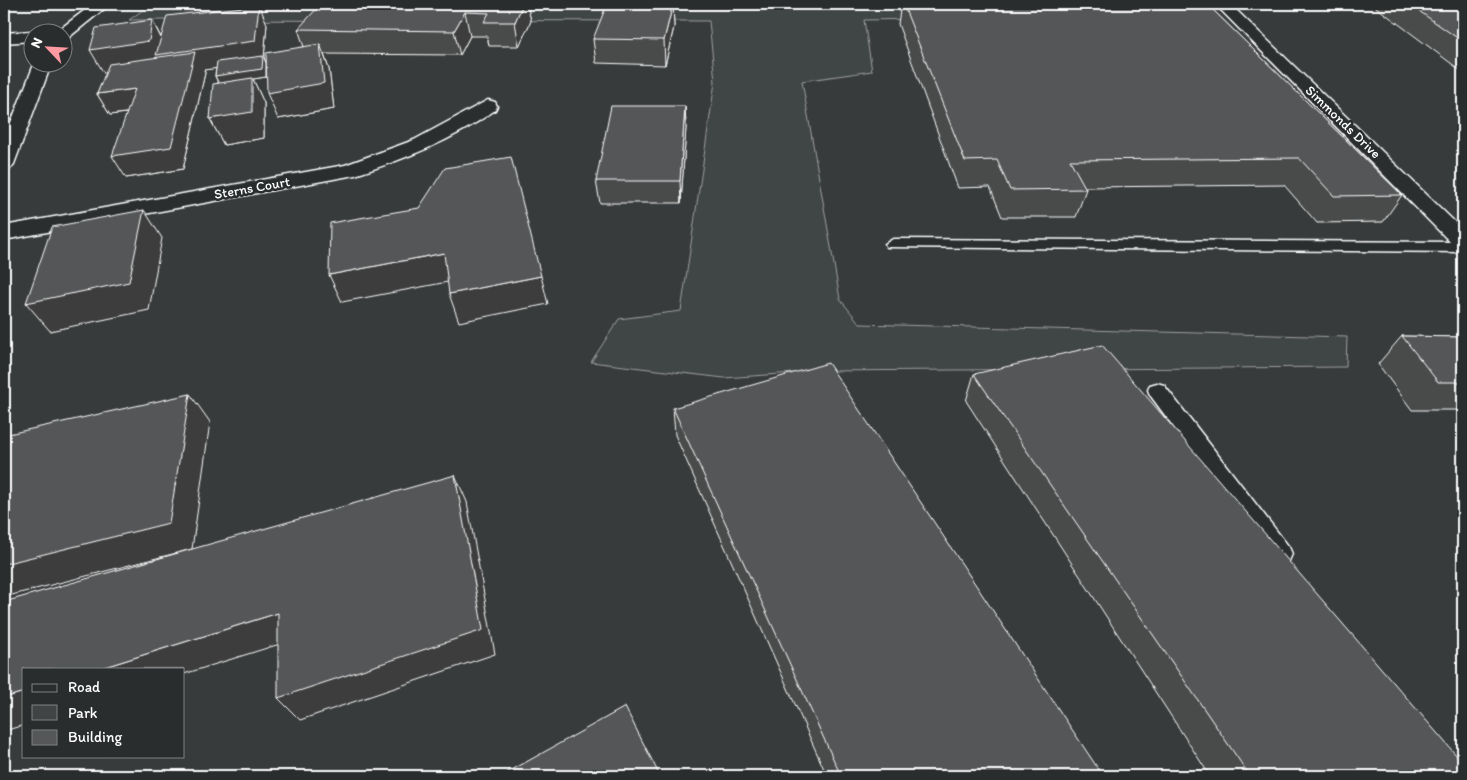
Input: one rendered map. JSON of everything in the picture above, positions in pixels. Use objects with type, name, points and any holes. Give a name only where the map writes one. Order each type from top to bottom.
[{"type":"street","points":[[72,28],[102,4]]},
{"type":"street","name":"Simmonds Drive","points":[[1222,4],[1463,242]]},
{"type":"street","points":[[4,38],[22,37]]},
{"type":"street","points":[[4,164],[12,126],[39,72]]},
{"type":"street","name":"Sterns Court","points":[[4,233],[348,171],[382,160],[427,141],[455,128],[488,106]]},
{"type":"lane","points":[[892,244],[1463,247]]},
{"type":"lane","points":[[1157,390],[1294,571]]},
{"type":"shaded area","points":[[4,4],[151,4],[130,20],[709,21],[715,82],[681,311],[619,319],[592,361],[724,378],[823,371],[1346,367],[1347,337],[860,324],[840,299],[801,81],[871,71],[864,20],[1170,15],[725,9],[725,4],[1463,4],[1463,776],[4,776]]},
{"type":"green space","points":[[151,4],[725,4],[726,9],[1165,5],[1170,15],[864,20],[872,71],[802,81],[840,299],[860,324],[1347,337],[1346,367],[823,371],[724,378],[591,362],[619,319],[681,311],[715,82],[709,21],[129,20]]},
{"type":"building","points":[[321,4],[523,4],[515,22],[484,22],[489,13],[465,12],[454,31],[298,29]]},
{"type":"building","points":[[607,4],[673,4],[664,40],[593,39]]},
{"type":"building","points":[[903,4],[1207,4],[1402,195],[1334,196],[1299,158],[1070,160],[1086,189],[1010,190],[997,160],[965,161]]},
{"type":"building","points":[[1409,4],[1463,4],[1463,42]]},
{"type":"building","points":[[259,5],[255,41],[156,55],[167,16]]},
{"type":"building","points":[[152,20],[149,41],[90,50],[96,28]]},
{"type":"building","points":[[320,44],[324,83],[267,93],[266,53]]},
{"type":"building","points":[[195,52],[171,147],[112,156],[135,89],[97,94],[109,64]]},
{"type":"building","points":[[263,56],[262,69],[215,76],[217,62]]},
{"type":"building","points":[[252,78],[252,112],[210,119],[213,84]]},
{"type":"building","points":[[611,106],[685,106],[680,181],[596,181]]},
{"type":"building","points":[[511,157],[541,276],[449,294],[444,253],[329,275],[330,223],[419,208],[445,168]]},
{"type":"building","points":[[144,210],[129,282],[26,303],[52,227]]},
{"type":"building","points":[[1402,336],[1463,337],[1463,382],[1438,382]]},
{"type":"building","points":[[1102,345],[1463,763],[1463,776],[1250,776],[974,374]]},
{"type":"building","points":[[828,363],[1103,776],[841,776],[673,408]]},
{"type":"building","points":[[190,394],[169,523],[4,564],[4,435]]},
{"type":"building","points":[[455,475],[483,630],[278,698],[278,613],[101,668],[22,668],[22,693],[4,698],[4,602]]},
{"type":"building","points":[[625,707],[660,776],[501,776]]}]
